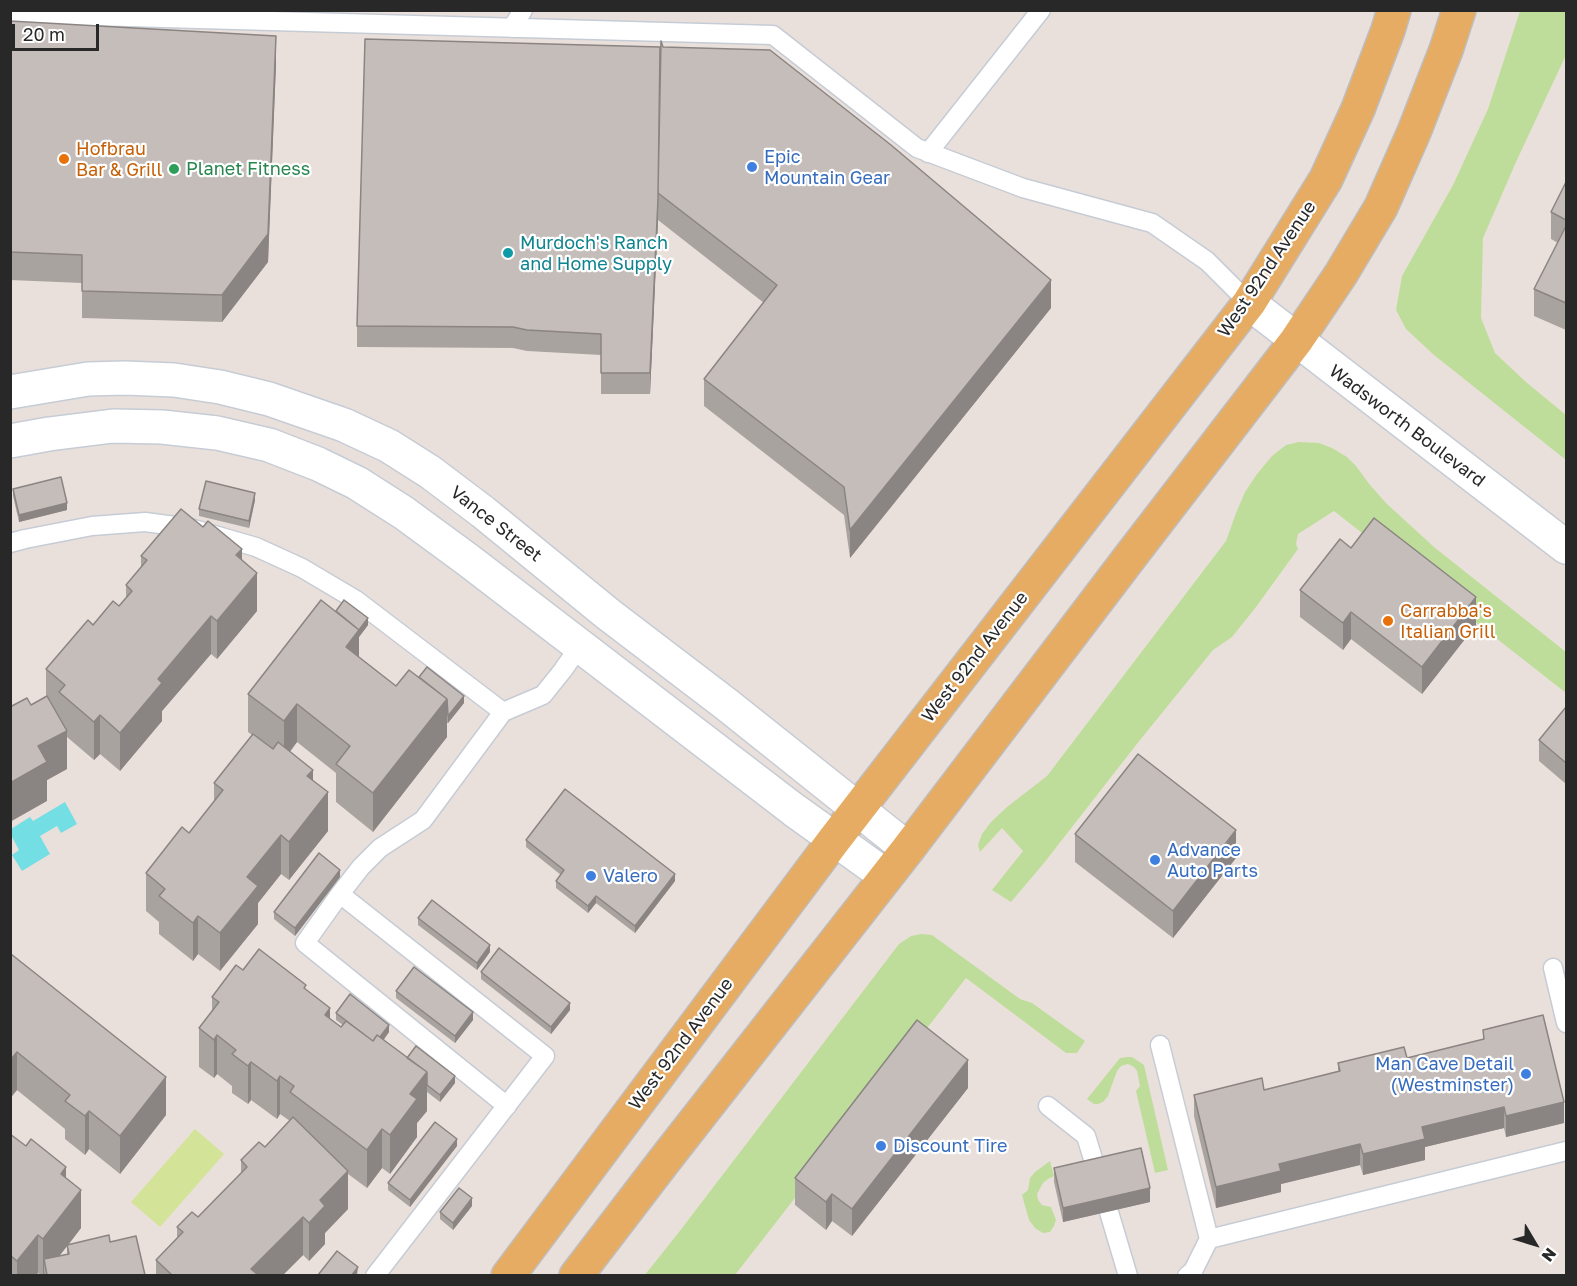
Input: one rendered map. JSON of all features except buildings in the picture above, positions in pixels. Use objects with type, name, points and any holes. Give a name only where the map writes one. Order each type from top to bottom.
[{"type":"main road","name":"West 92nd Avenue","points":[[508,1275],[834,840],[1249,303],[1326,179],[1358,109],[1394,10]]},
{"type":"main road","points":[[576,1275],[908,849],[1296,341],[1341,274],[1381,207],[1418,122],[1459,10]]},
{"type":"street","name":"Wadsworth Boulevard","points":[[1249,303],[1566,547]]},
{"type":"street","name":"Vance Street","points":[[10,392],[88,379],[174,380],[220,387],[270,399],[344,425],[389,446],[430,472],[483,512],[608,614],[726,704],[908,849]]},
{"type":"street","points":[[10,441],[113,426],[162,427],[217,433],[269,445],[318,464],[357,483],[404,513],[468,560],[834,840],[886,876]]},
{"type":"lane","points":[[512,28],[523,10]]},
{"type":"lane","points":[[928,153],[1041,10]]},
{"type":"lane","points":[[10,19],[102,16],[773,35],[917,148],[1023,188],[1152,223],[1207,261],[1249,303]]},
{"type":"lane","points":[[10,543],[92,526],[145,522],[190,528],[256,547],[302,568],[356,600],[503,712]]},
{"type":"lane","points":[[507,1106],[305,943],[361,867],[380,848],[423,820],[503,712],[543,695],[579,647]]},
{"type":"lane","points":[[340,894],[545,1056],[375,1275]]},
{"type":"lane","points":[[1553,968],[1566,1023]]},
{"type":"lane","points":[[1160,1045],[1209,1239],[1193,1271],[1187,1275]]},
{"type":"lane","points":[[1048,1106],[1086,1136],[1097,1172]]},
{"type":"lane","points":[[1209,1239],[1566,1151]]},
{"type":"lane","points":[[1109,1212],[1128,1275]]},
{"type":"green space","points":[[1520,11],[1566,11],[1566,55],[1483,238],[1481,318],[1495,353],[1566,415],[1566,460],[1434,355],[1406,329],[1396,310],[1402,276],[1453,185],[1488,109]]},
{"type":"green space","points":[[1299,442],[1319,443],[1347,457],[1386,503],[1434,547],[1566,652],[1566,693],[1334,511],[1298,534],[1296,544],[1298,549],[1256,607],[1232,637],[1213,650],[1011,902],[992,890],[1023,851],[1002,828],[980,852],[978,845],[982,834],[1007,807],[1047,776],[1226,541],[1245,492],[1257,474],[1272,456],[1286,445]]},
{"type":"green space","points":[[932,935],[1020,999],[1032,1003],[1085,1041],[1077,1053],[1066,1053],[966,978],[735,1275],[644,1276],[899,944],[911,936]]},
{"type":"green space","points":[[1132,1057],[1144,1065],[1168,1170],[1155,1173],[1136,1091],[1140,1086],[1134,1067],[1128,1064],[1121,1066],[1103,1102],[1094,1104],[1087,1099],[1120,1058]]},
{"type":"green space","points":[[195,1129],[224,1154],[160,1227],[131,1202]]},
{"type":"green space","points":[[1050,1161],[1054,1176],[1043,1183],[1037,1194],[1042,1205],[1051,1207],[1056,1220],[1050,1232],[1043,1233],[1029,1220],[1022,1195],[1028,1190],[1030,1178]]},
{"type":"water","points":[[65,802],[77,824],[61,833],[57,826],[40,836],[50,854],[22,871],[12,855],[19,850],[11,835],[11,829],[30,817],[33,821]]},
{"type":"place","name":"Hofbrau Bar & Grill","points":[[64,159]]},
{"type":"place","name":"Epic Mountain Gear","points":[[752,167]]},
{"type":"place","name":"Planet Fitness","points":[[174,169]]},
{"type":"place","name":"Murdoch's Ranch and Home Supply","points":[[508,253]]},
{"type":"place","name":"Carrabba's Italian Grill","points":[[1388,621]]},
{"type":"place","name":"Advance Auto Parts","points":[[1155,860]]},
{"type":"place","name":"Valero","points":[[591,876]]},
{"type":"place","name":"Man Cave Detail (Westminster)","points":[[1526,1074]]},
{"type":"place","name":"Discount Tire","points":[[881,1146]]}]
